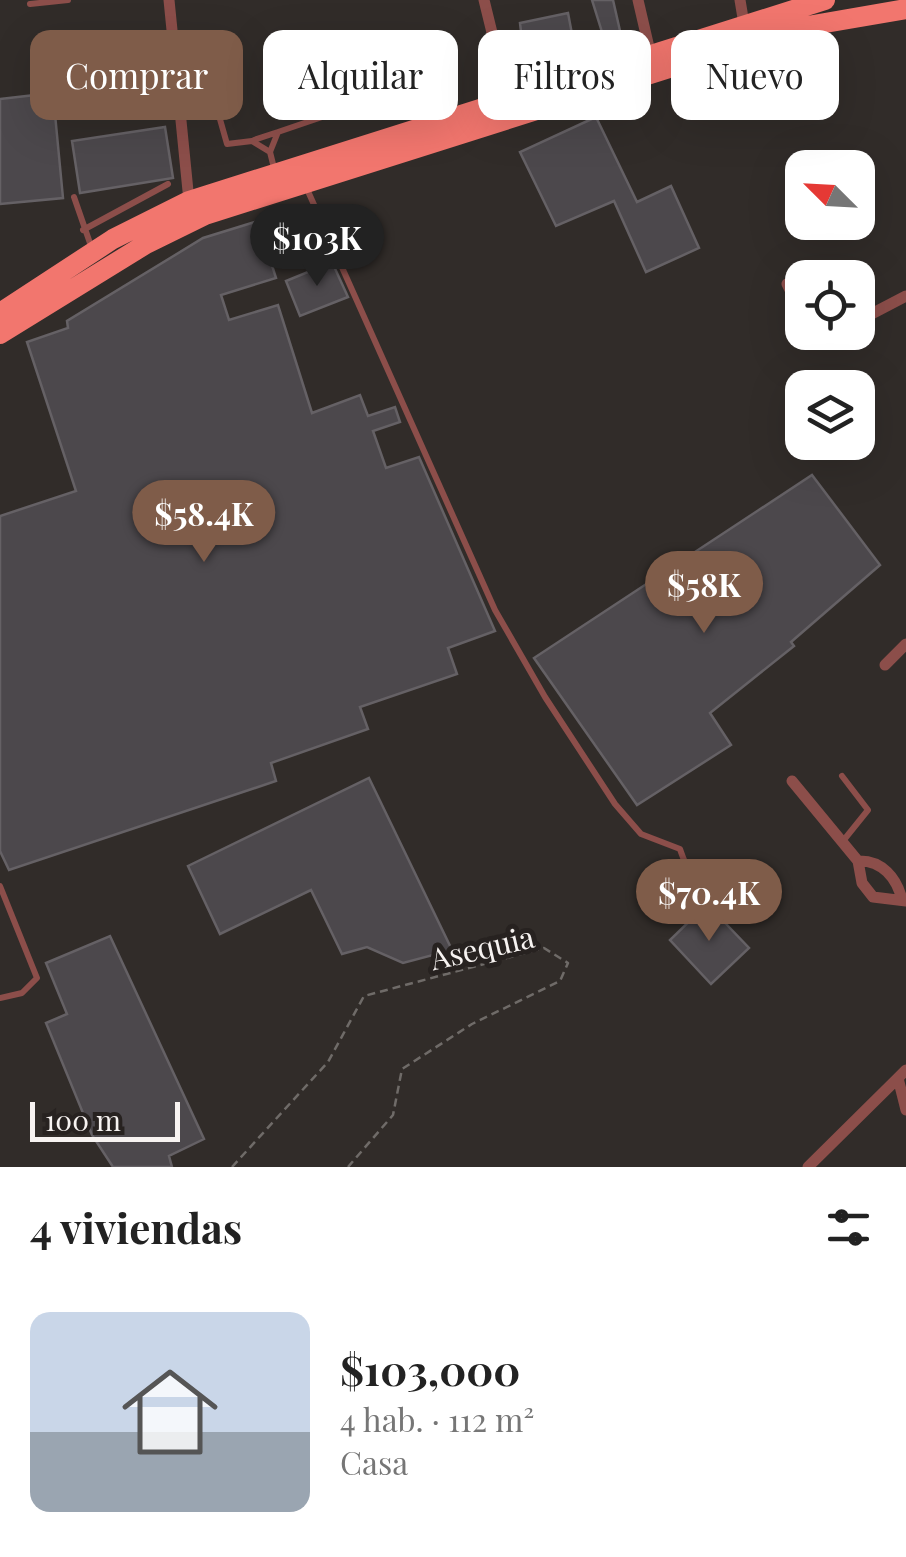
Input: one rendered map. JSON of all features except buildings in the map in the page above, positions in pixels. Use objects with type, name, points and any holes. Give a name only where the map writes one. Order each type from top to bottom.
[{"type":"highway","points":[[651,56],[825,0]]},
{"type":"highway","points":[[0,334],[173,229],[303,181],[796,28],[906,9]]},
{"type":"highway","points":[[0,312],[94,252],[188,201],[478,108]]},
{"type":"street","points":[[170,0],[172,30]]},
{"type":"street","points":[[484,0],[491,30]]},
{"type":"street","points":[[638,0],[645,30]]},
{"type":"street","points":[[740,0],[744,24]]},
{"type":"street","points":[[180,120],[188,201]]},
{"type":"street","points":[[875,312],[906,296]]},
{"type":"street","points":[[885,665],[906,644]]},
{"type":"street","points":[[792,781],[858,861],[862,883],[873,897],[890,903],[904,901],[896,882],[880,866],[858,861]]},
{"type":"street","points":[[902,1074],[906,1110]]},
{"type":"street","points":[[808,1167],[902,1074]]},
{"type":"lane","points":[[30,4],[68,0]]},
{"type":"lane","points":[[220,120],[227,144],[312,120]]},
{"type":"lane","points":[[276,173],[270,152],[278,132]]},
{"type":"lane","points":[[252,140],[270,152]]},
{"type":"lane","points":[[303,181],[495,610],[545,698],[615,804],[641,834],[680,849],[685,870],[696,882],[696,902]]},
{"type":"lane","points":[[83,230],[168,184]]},
{"type":"lane","points":[[74,197],[94,252]]},
{"type":"lane","points":[[842,776],[868,810],[842,842]]},
{"type":"lane","points":[[0,886],[37,978],[22,994],[0,998]]},
{"type":"path","name":"Asequia","points":[[232,1167],[328,1062],[364,996],[544,948],[568,963],[560,981],[472,1024],[402,1069],[393,1115],[348,1167]]}]
